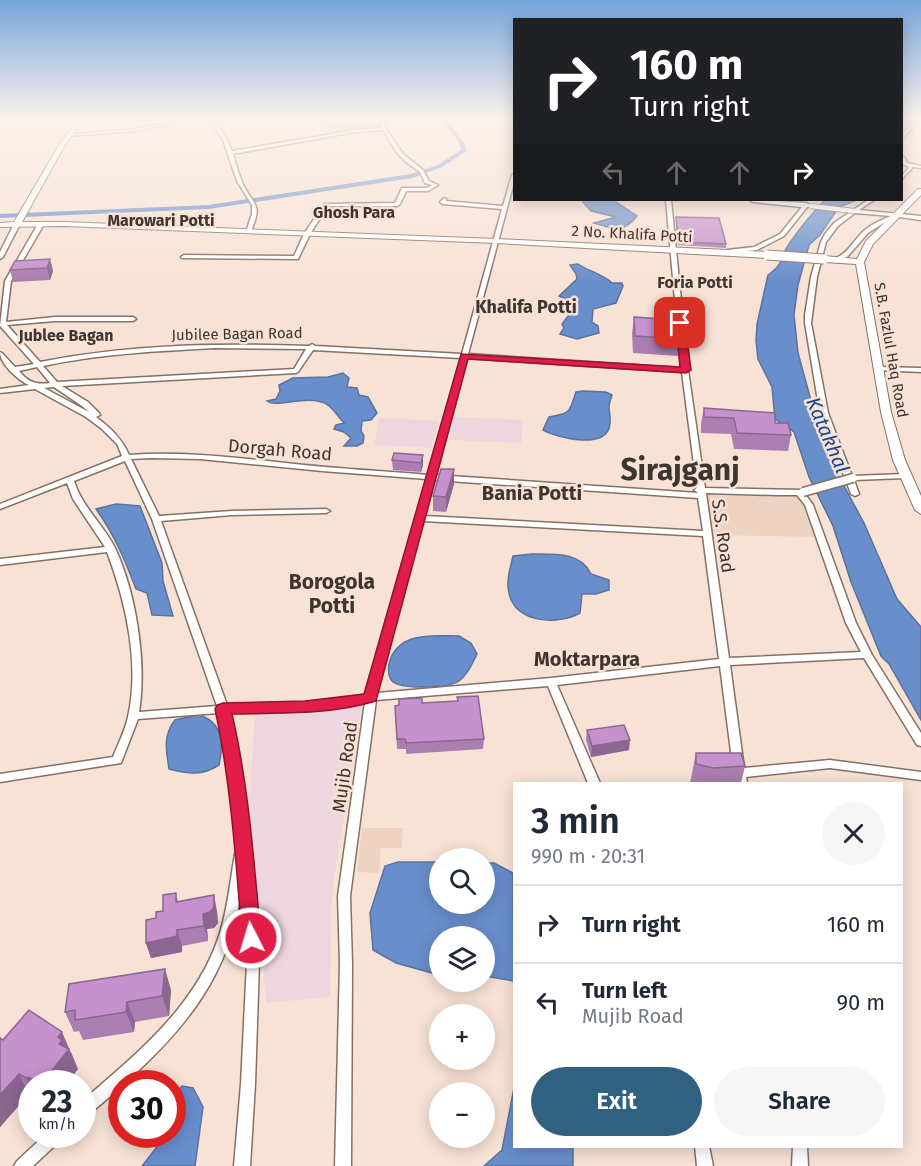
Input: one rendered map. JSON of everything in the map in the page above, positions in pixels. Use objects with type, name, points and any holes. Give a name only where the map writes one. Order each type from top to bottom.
[{"type":"main road","points":[[18,223],[46,173]]},
{"type":"main road","points":[[860,262],[872,240],[921,190]]},
{"type":"main road","name":"2 No. Khalifa Potti","points":[[0,225],[18,223],[496,241],[860,262]]},
{"type":"main road","name":"S.B. Fazlul Haq Road","points":[[860,262],[886,412],[906,477],[921,510]]},
{"type":"street","points":[[237,173],[239,181],[255,210],[248,231]]},
{"type":"street","points":[[184,257],[296,258],[307,234],[326,205],[397,204],[404,189],[432,189],[436,185],[427,182],[424,173]]},
{"type":"street","name":"Mujib Road","points":[[343,1166],[346,964],[344,896],[371,697],[513,179]]},
{"type":"street","points":[[444,199],[443,202],[505,208]]},
{"type":"street","name":"S.S. Road","points":[[669,201],[672,250],[686,370],[740,778]]},
{"type":"street","points":[[764,201],[921,218]]},
{"type":"street","points":[[855,494],[824,413],[808,323],[808,309],[816,268],[826,235],[845,216],[869,201]]},
{"type":"street","points":[[724,253],[755,249],[782,235],[809,205]]},
{"type":"street","points":[[835,260],[848,255],[874,225],[897,216]]},
{"type":"street","points":[[0,257],[18,223]]},
{"type":"street","points":[[41,224],[8,281],[2,324],[55,384],[85,404],[120,443],[156,519],[223,709],[232,748],[253,962],[242,1166]]},
{"type":"street","points":[[861,238],[872,240]]},
{"type":"street","points":[[2,324],[56,319],[133,319]]},
{"type":"street","name":"Jubilee Bagan Road","points":[[13,370],[69,357],[134,350],[251,345],[312,346],[686,370]]},
{"type":"street","points":[[0,391],[55,384],[296,371],[312,346]]},
{"type":"street","points":[[0,354],[13,370],[33,386],[72,405],[105,427]]},
{"type":"street","points":[[878,369],[921,370]]},
{"type":"street","points":[[0,507],[127,457]]},
{"type":"street","name":"Dorgah Road","points":[[127,457],[202,457],[702,493],[801,492],[853,478],[906,477]]},
{"type":"street","points":[[0,778],[117,760],[133,716],[136,682],[132,619],[111,549],[73,494],[70,480]]},
{"type":"street","points":[[801,492],[809,505],[851,623],[867,655],[921,742]]},
{"type":"street","points":[[156,519],[232,513],[326,511]]},
{"type":"street","points":[[419,518],[707,534]]},
{"type":"street","points":[[0,562],[111,549]]},
{"type":"street","points":[[133,716],[356,702],[371,697],[551,682],[724,662],[867,655]]},
{"type":"street","points":[[551,682],[594,782]]},
{"type":"street","points":[[740,778],[830,764],[921,776]]},
{"type":"street","points":[[96,1099],[163,1039],[196,999],[223,945],[232,914],[243,843]]},
{"type":"street","points":[[22,1166],[42,1148]]},
{"type":"street","points":[[702,1148],[705,1166]]},
{"type":"street","points":[[800,1148],[800,1166]]},
{"type":"shaded area","points":[[454,417],[523,420],[521,443],[450,440]]},
{"type":"shaded area","points":[[379,418],[439,421],[432,448],[374,445]]},
{"type":"shaded area","points":[[705,490],[808,495],[822,537],[709,535]]},
{"type":"shaded area","points":[[363,704],[334,878],[331,908],[330,997],[266,1003],[250,795],[255,714]]},
{"type":"shaded area","points":[[362,828],[403,828],[402,848],[381,848],[379,873],[357,872]]},
{"type":"water","points":[[614,201],[637,216],[622,228],[612,228],[594,223],[616,217],[591,211],[583,202]]},
{"type":"water","points":[[824,201],[854,201],[839,207],[820,235],[809,245],[798,285],[794,315],[798,353],[818,426],[834,460],[836,471],[864,523],[897,599],[921,627],[921,720],[889,664],[881,656],[851,582],[833,526],[809,477],[794,432],[775,419],[772,387],[758,359],[757,324],[768,275],[777,267],[793,238]]},
{"type":"water","points":[[578,264],[612,283],[622,283],[623,286],[616,303],[593,309],[592,322],[598,326],[599,333],[577,339],[560,334],[564,328],[562,324],[572,311],[572,302],[559,296],[577,279],[570,265]]},
{"type":"water","points":[[343,373],[349,378],[347,387],[357,388],[359,395],[368,397],[377,413],[371,420],[362,421],[363,443],[357,446],[344,446],[351,438],[344,432],[334,429],[336,425],[344,423],[328,405],[311,400],[278,403],[267,401],[276,399],[280,391],[279,385],[293,378],[328,377]]},
{"type":"water","points":[[576,392],[606,392],[612,395],[607,432],[592,440],[582,440],[543,430],[549,417],[569,410]]},
{"type":"water","points":[[116,504],[140,506],[162,563],[163,581],[173,616],[152,615],[147,593],[136,589],[119,548],[96,509]]},
{"type":"water","points":[[532,554],[574,558],[581,562],[591,574],[609,580],[609,590],[596,594],[582,594],[580,613],[571,617],[550,620],[529,616],[513,603],[509,593],[508,579],[513,556]]},
{"type":"water","points":[[427,636],[459,636],[471,643],[477,654],[459,681],[446,685],[415,687],[392,681],[389,666],[393,653],[400,646],[408,641]]},
{"type":"water","points":[[198,715],[212,722],[217,728],[221,741],[219,765],[207,771],[195,773],[169,769],[166,743],[171,726],[175,720]]},
{"type":"water","points":[[398,862],[429,862],[429,914],[495,914],[495,864],[513,873],[513,981],[495,978],[495,926],[429,926],[429,972],[396,963],[373,950],[370,913],[385,866]]},
{"type":"water","points":[[186,1087],[193,1088],[203,1107],[195,1166],[142,1166],[156,1148],[186,1148]]},
{"type":"water","points":[[513,1093],[513,1148],[573,1148],[573,1166],[484,1166],[502,1150]]},
{"type":"building","points":[[676,217],[719,218],[726,244],[678,242]]},
{"type":"building","points":[[50,259],[47,268],[10,270],[15,261]]},
{"type":"building","points":[[634,317],[678,320],[680,339],[635,336]]},
{"type":"building","points":[[704,408],[775,413],[775,423],[788,423],[791,435],[737,433],[734,418],[704,417]]},
{"type":"building","points":[[394,453],[423,455],[421,463],[392,460]]},
{"type":"building","points":[[441,469],[454,469],[446,497],[433,496]]},
{"type":"building","points":[[478,696],[484,739],[406,743],[405,739],[397,739],[395,706],[399,705],[399,699],[422,698],[422,703],[458,701],[457,697]]},
{"type":"building","points":[[624,725],[630,740],[592,746],[587,730]]},
{"type":"building","points":[[696,753],[741,753],[745,766],[713,768],[696,764]]},
{"type":"building","points":[[176,893],[176,902],[214,895],[214,907],[210,912],[203,914],[204,926],[177,930],[177,936],[146,943],[146,920],[156,918],[156,912],[163,911],[163,895]]},
{"type":"building","points":[[165,969],[162,996],[127,1002],[126,1012],[75,1020],[75,1010],[65,1012],[69,984]]},
{"type":"building","points":[[29,1010],[62,1032],[58,1037],[62,1040],[59,1044],[69,1049],[52,1070],[18,1070],[18,1075],[0,1095],[0,1038],[3,1040]]},
{"type":"waterway","name":"Katakhal","points":[[0,216],[209,207],[419,173]]},
{"type":"district","name":"Ghosh Para","points":[[354,212]]},
{"type":"district","name":"Marowari Potti","points":[[161,220]]},
{"type":"district","name":"Foria Potti","points":[[695,282]]},
{"type":"district","name":"Khalifa Potti","points":[[526,307]]},
{"type":"district","name":"Jublee Bagan","points":[[66,335]]},
{"type":"district","name":"Sirajganj","points":[[680,470]]},
{"type":"district","name":"Bania Potti","points":[[532,493]]},
{"type":"district","name":"Borogola Potti","points":[[332,594]]},
{"type":"district","name":"Moktarpara","points":[[587,659]]},
{"type":"route","points":[[251,938],[232,748],[223,709],[356,702],[371,697],[464,356],[686,370],[680,323]]}]
